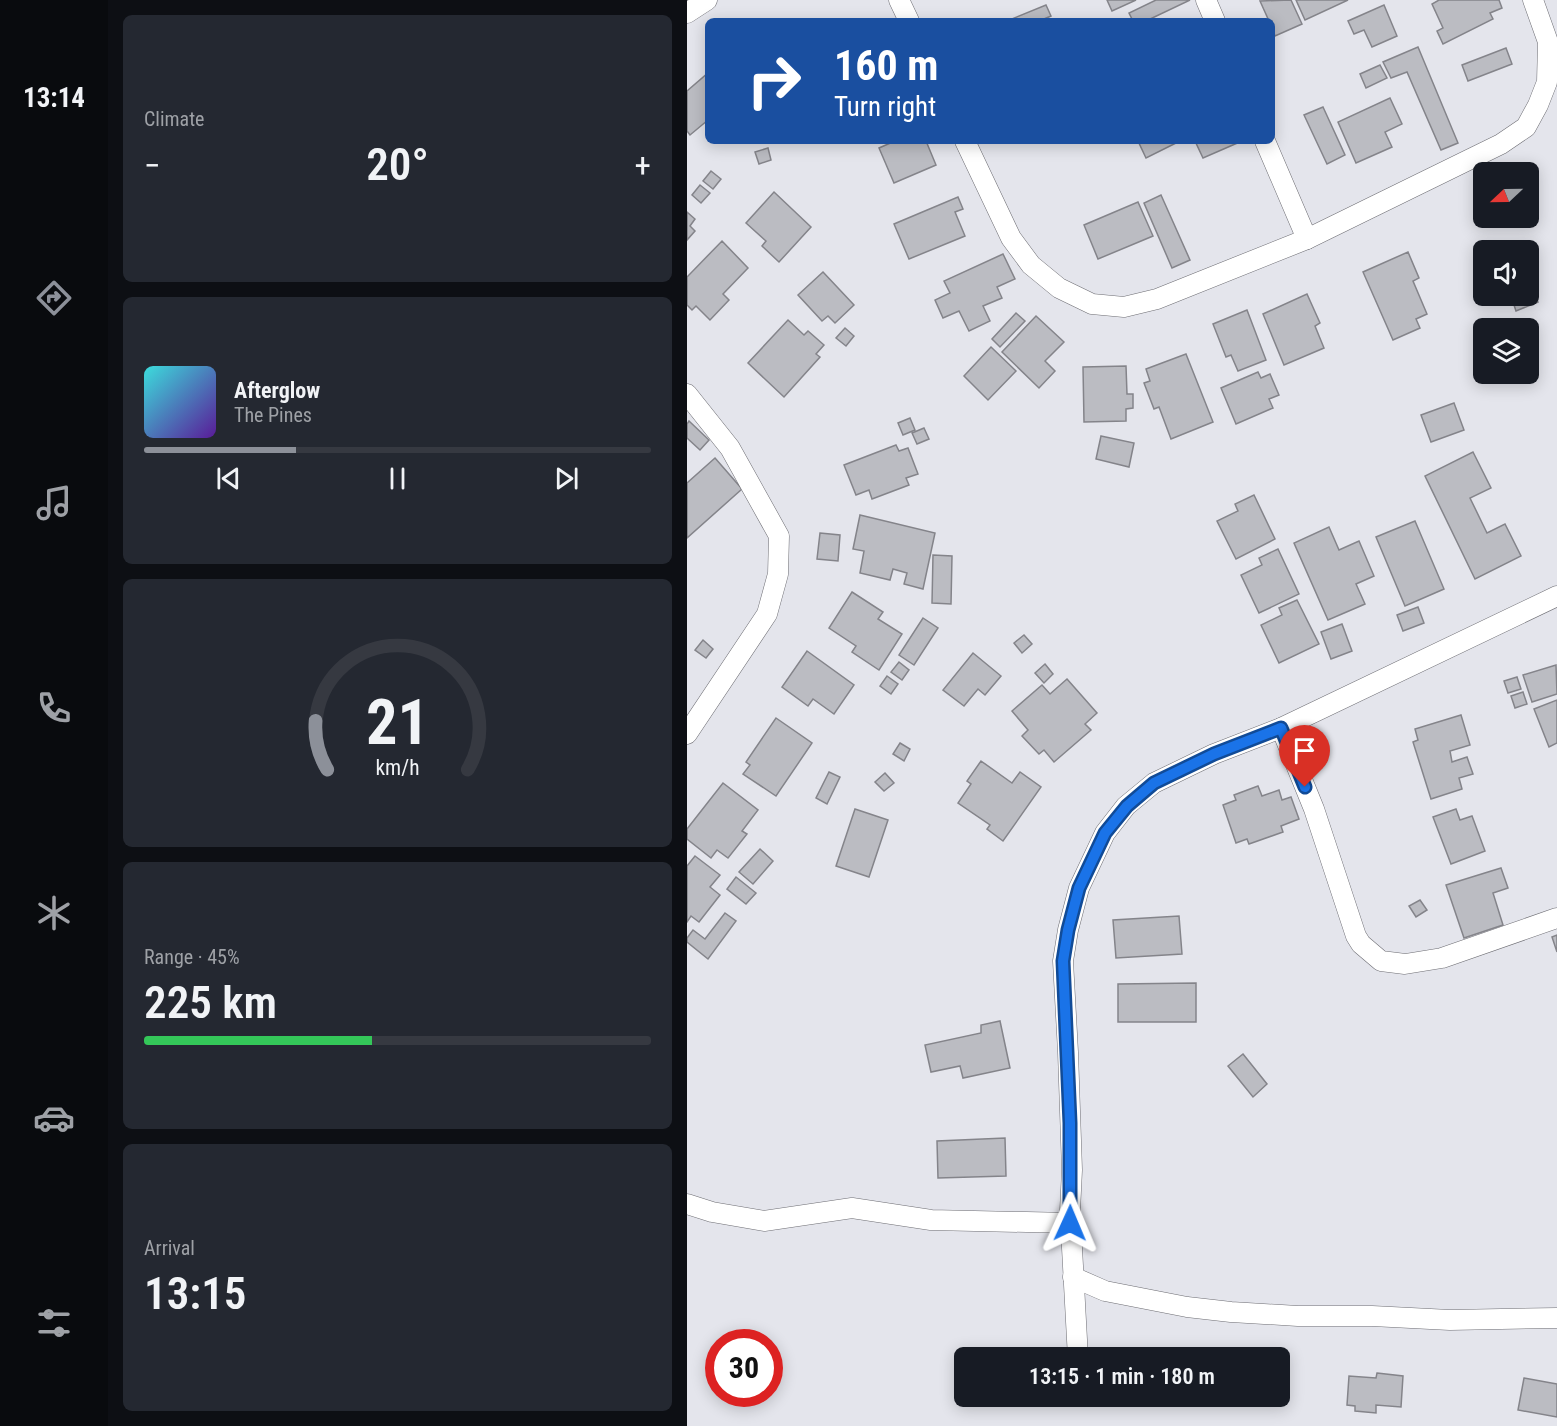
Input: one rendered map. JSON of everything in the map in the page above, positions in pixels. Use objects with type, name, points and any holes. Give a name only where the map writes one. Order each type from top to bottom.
[{"type":"street","points":[[687,13],[707,0]]},
{"type":"street","points":[[899,0],[908,18]]},
{"type":"street","points":[[1206,0],[1214,18]]},
{"type":"street","points":[[967,144],[1011,238],[1031,265],[1059,288],[1092,304],[1124,307],[1157,299],[1307,239],[1501,144],[1526,127],[1547,82],[1548,42],[1533,0]]},
{"type":"street","points":[[1266,144],[1307,239]]},
{"type":"street","points":[[687,394],[730,448],[779,536],[778,574],[767,614],[687,734]]},
{"type":"street","points":[[1077,1347],[1070,1223],[1070,1111],[1063,961],[1079,888],[1105,833],[1127,806],[1154,783],[1214,754],[1281,728],[1557,596]]},
{"type":"street","points":[[1281,728],[1314,809],[1356,936],[1361,944],[1381,961],[1405,964],[1442,958],[1557,918]]},
{"type":"street","points":[[687,1204],[712,1212],[763,1221],[852,1208],[931,1220],[1070,1223]]},
{"type":"street","points":[[1073,1277],[1105,1291],[1187,1307],[1231,1312],[1450,1320],[1557,1317]]},
{"type":"building","points":[[1107,0],[1136,0],[1112,11]]},
{"type":"building","points":[[1156,0],[1190,0],[1152,18],[1132,18],[1129,13]]},
{"type":"building","points":[[1291,0],[1302,24],[1275,36],[1275,18],[1268,18],[1260,1]]},
{"type":"building","points":[[1296,0],[1348,0],[1305,20]]},
{"type":"building","points":[[1439,0],[1499,0],[1502,8],[1490,13],[1493,19],[1443,44],[1437,31],[1443,28],[1432,4]]},
{"type":"building","points":[[1046,5],[1051,16],[1046,18],[1014,18]]},
{"type":"building","points":[[1384,5],[1397,36],[1372,47],[1364,30],[1354,34],[1348,21]]},
{"type":"building","points":[[1418,47],[1458,143],[1441,150],[1407,72],[1391,78],[1383,62]]},
{"type":"building","points":[[1506,48],[1512,64],[1468,81],[1462,65]]},
{"type":"building","points":[[1380,65],[1387,78],[1366,88],[1360,74]]},
{"type":"building","points":[[705,76],[705,122],[690,135],[687,131],[687,91]]},
{"type":"building","points":[[1390,98],[1402,124],[1385,132],[1392,147],[1356,163],[1338,122]]},
{"type":"building","points":[[1323,107],[1345,155],[1327,164],[1304,115]]},
{"type":"building","points":[[888,144],[927,144],[936,165],[894,183],[879,148]]},
{"type":"building","points":[[1139,144],[1174,144],[1146,158]]},
{"type":"building","points":[[1196,144],[1235,144],[1203,158]]},
{"type":"building","points":[[768,148],[771,160],[759,164],[755,152]]},
{"type":"building","points":[[711,171],[721,179],[713,189],[703,181]]},
{"type":"building","points":[[700,185],[710,193],[701,203],[692,195]]},
{"type":"building","points":[[774,192],[811,227],[779,262],[762,246],[766,241],[746,223]]},
{"type":"building","points":[[1161,195],[1190,260],[1172,268],[1144,203]]},
{"type":"building","points":[[958,197],[963,209],[955,212],[965,236],[909,259],[894,224]]},
{"type":"building","points":[[1138,202],[1153,236],[1098,259],[1084,225]]},
{"type":"building","points":[[687,212],[695,219],[690,226],[695,231],[687,240]]},
{"type":"building","points":[[722,241],[748,268],[723,294],[729,300],[710,320],[696,306],[692,310],[687,305],[687,277]]},
{"type":"building","points":[[1408,252],[1419,278],[1413,281],[1427,314],[1416,319],[1420,328],[1393,340],[1363,272]]},
{"type":"building","points":[[1003,254],[1015,279],[997,287],[1002,298],[983,306],[990,321],[969,331],[959,311],[943,318],[935,300],[950,293],[944,281]]},
{"type":"building","points":[[823,272],[854,305],[835,323],[828,316],[822,321],[798,295]]},
{"type":"building","points":[[1307,294],[1320,323],[1315,326],[1324,348],[1284,365],[1263,314]]},
{"type":"building","points":[[1514,306],[1528,306],[1516,311]]},
{"type":"building","points":[[1247,310],[1266,360],[1238,371],[1231,355],[1226,357],[1213,324]]},
{"type":"building","points":[[1016,313],[1025,321],[1000,347],[992,339]]},
{"type":"building","points":[[1036,316],[1064,342],[1045,361],[1055,371],[1039,388],[1002,352]]},
{"type":"building","points":[[788,320],[804,335],[808,331],[824,345],[816,354],[820,357],[784,397],[748,363]]},
{"type":"building","points":[[845,328],[854,336],[846,346],[836,338]]},
{"type":"building","points":[[991,347],[1016,371],[988,400],[964,376]]},
{"type":"building","points":[[1186,354],[1213,422],[1171,439],[1159,407],[1154,409],[1144,383],[1150,381],[1146,369]]},
{"type":"building","points":[[1126,366],[1127,394],[1133,394],[1133,408],[1126,409],[1126,421],[1084,422],[1083,367]]},
{"type":"building","points":[[1258,372],[1261,378],[1270,374],[1279,395],[1269,399],[1273,408],[1236,424],[1221,388]]},
{"type":"building","points":[[1454,403],[1464,430],[1431,442],[1421,415]]},
{"type":"building","points":[[910,418],[915,430],[903,435],[898,423]]},
{"type":"building","points":[[689,421],[709,440],[700,450],[687,438]]},
{"type":"building","points":[[924,428],[929,439],[917,444],[912,433]]},
{"type":"building","points":[[1101,436],[1134,443],[1129,467],[1096,459]]},
{"type":"building","points":[[896,445],[899,451],[908,448],[918,474],[906,478],[909,485],[872,499],[869,490],[856,495],[844,465]]},
{"type":"building","points":[[1473,452],[1491,488],[1470,498],[1487,533],[1505,524],[1521,556],[1475,579],[1425,476]]},
{"type":"building","points":[[715,458],[742,489],[687,538],[687,483]]},
{"type":"building","points":[[1254,495],[1275,539],[1236,559],[1217,521],[1238,511],[1235,504]]},
{"type":"building","points":[[860,515],[935,533],[923,589],[904,584],[907,573],[893,569],[890,580],[860,573],[864,551],[853,549]]},
{"type":"building","points":[[1415,521],[1444,589],[1405,606],[1376,537]]},
{"type":"building","points":[[1329,527],[1339,550],[1359,541],[1374,576],[1356,584],[1365,604],[1328,620],[1294,543]]},
{"type":"building","points":[[820,533],[840,535],[838,561],[817,559]]},
{"type":"building","points":[[1278,549],[1299,594],[1259,613],[1241,575],[1262,565],[1259,558]]},
{"type":"building","points":[[933,555],[952,556],[951,604],[932,603]]},
{"type":"building","points":[[852,592],[883,612],[878,619],[902,634],[879,670],[852,652],[856,646],[829,628]]},
{"type":"building","points":[[1297,600],[1319,644],[1279,663],[1261,625],[1282,615],[1279,608]]},
{"type":"building","points":[[1418,607],[1424,623],[1403,631],[1397,615]]},
{"type":"building","points":[[923,618],[938,628],[914,665],[899,655]]},
{"type":"building","points":[[1342,624],[1352,651],[1331,659],[1321,632]]},
{"type":"building","points":[[1024,635],[1032,644],[1022,653],[1014,643]]},
{"type":"building","points":[[703,640],[713,649],[706,658],[695,650]]},
{"type":"building","points":[[807,651],[854,685],[834,714],[813,699],[808,706],[782,687]]},
{"type":"building","points":[[973,653],[1001,676],[985,695],[978,689],[964,706],[943,690]]},
{"type":"building","points":[[899,662],[909,670],[902,680],[891,672]]},
{"type":"building","points":[[1045,664],[1053,674],[1044,683],[1035,673]]},
{"type":"building","points":[[1556,665],[1557,694],[1532,702],[1523,675]]},
{"type":"building","points":[[887,676],[898,684],[891,694],[880,686]]},
{"type":"building","points":[[1517,677],[1521,689],[1508,693],[1504,681]]},
{"type":"building","points":[[1067,679],[1097,713],[1085,724],[1091,730],[1054,762],[1044,750],[1039,754],[1022,736],[1028,730],[1012,711],[1042,685],[1050,694]]},
{"type":"building","points":[[1523,692],[1527,704],[1515,708],[1511,696]]},
{"type":"building","points":[[1557,700],[1557,743],[1549,747],[1534,709]]},
{"type":"building","points":[[1461,715],[1470,745],[1450,751],[1452,762],[1467,757],[1473,774],[1459,778],[1462,789],[1431,799],[1413,742],[1418,740],[1415,729]]},
{"type":"building","points":[[776,718],[812,743],[776,796],[743,774],[750,765],[746,762]]},
{"type":"building","points":[[900,743],[910,749],[904,761],[893,754]]},
{"type":"building","points":[[981,761],[1012,783],[1020,772],[1041,787],[1003,841],[987,829],[990,825],[958,803],[971,784],[967,781]]},
{"type":"building","points":[[829,772],[840,777],[827,804],[816,798]]},
{"type":"building","points":[[885,773],[894,783],[884,791],[875,782]]},
{"type":"building","points":[[723,783],[758,810],[742,831],[747,834],[728,858],[717,850],[711,858],[687,839],[687,829]]},
{"type":"building","points":[[1258,786],[1262,796],[1279,790],[1282,800],[1291,797],[1299,819],[1281,826],[1283,832],[1249,844],[1247,839],[1236,843],[1223,805],[1236,800],[1234,795]]},
{"type":"building","points":[[855,809],[888,820],[869,877],[836,866]]},
{"type":"building","points":[[1456,809],[1460,820],[1472,816],[1485,851],[1451,864],[1433,817]]},
{"type":"building","points":[[760,849],[773,861],[753,884],[739,872]]},
{"type":"building","points":[[695,856],[720,875],[710,887],[720,895],[699,922],[691,916],[687,922],[687,866]]},
{"type":"building","points":[[1501,868],[1508,888],[1493,893],[1503,925],[1464,938],[1446,885]]},
{"type":"building","points":[[736,877],[756,893],[746,904],[727,889]]},
{"type":"building","points":[[1420,900],[1427,910],[1416,917],[1409,906]]},
{"type":"building","points":[[725,913],[736,921],[708,959],[687,942],[687,938],[693,930],[705,939]]},
{"type":"building","points":[[1179,916],[1182,954],[1116,958],[1113,920]]},
{"type":"building","points":[[1557,935],[1557,952],[1552,937]]},
{"type":"building","points":[[1196,983],[1196,1022],[1118,1022],[1118,984]]},
{"type":"building","points":[[1000,1021],[1010,1068],[963,1078],[960,1066],[931,1072],[925,1045],[981,1033],[981,1025]]},
{"type":"building","points":[[1243,1054],[1267,1084],[1253,1097],[1228,1066]]},
{"type":"building","points":[[1005,1138],[1006,1176],[938,1178],[937,1141]]},
{"type":"building","points":[[1377,1373],[1403,1376],[1401,1407],[1376,1405],[1376,1413],[1355,1411],[1355,1406],[1347,1405],[1349,1376],[1376,1378]]},
{"type":"building","points":[[1524,1378],[1557,1384],[1557,1417],[1518,1410]]},
{"type":"route","points":[[1070,1223],[1072,1170],[1063,961],[1079,888],[1105,833],[1127,806],[1154,783],[1214,754],[1281,728],[1305,787]]}]
